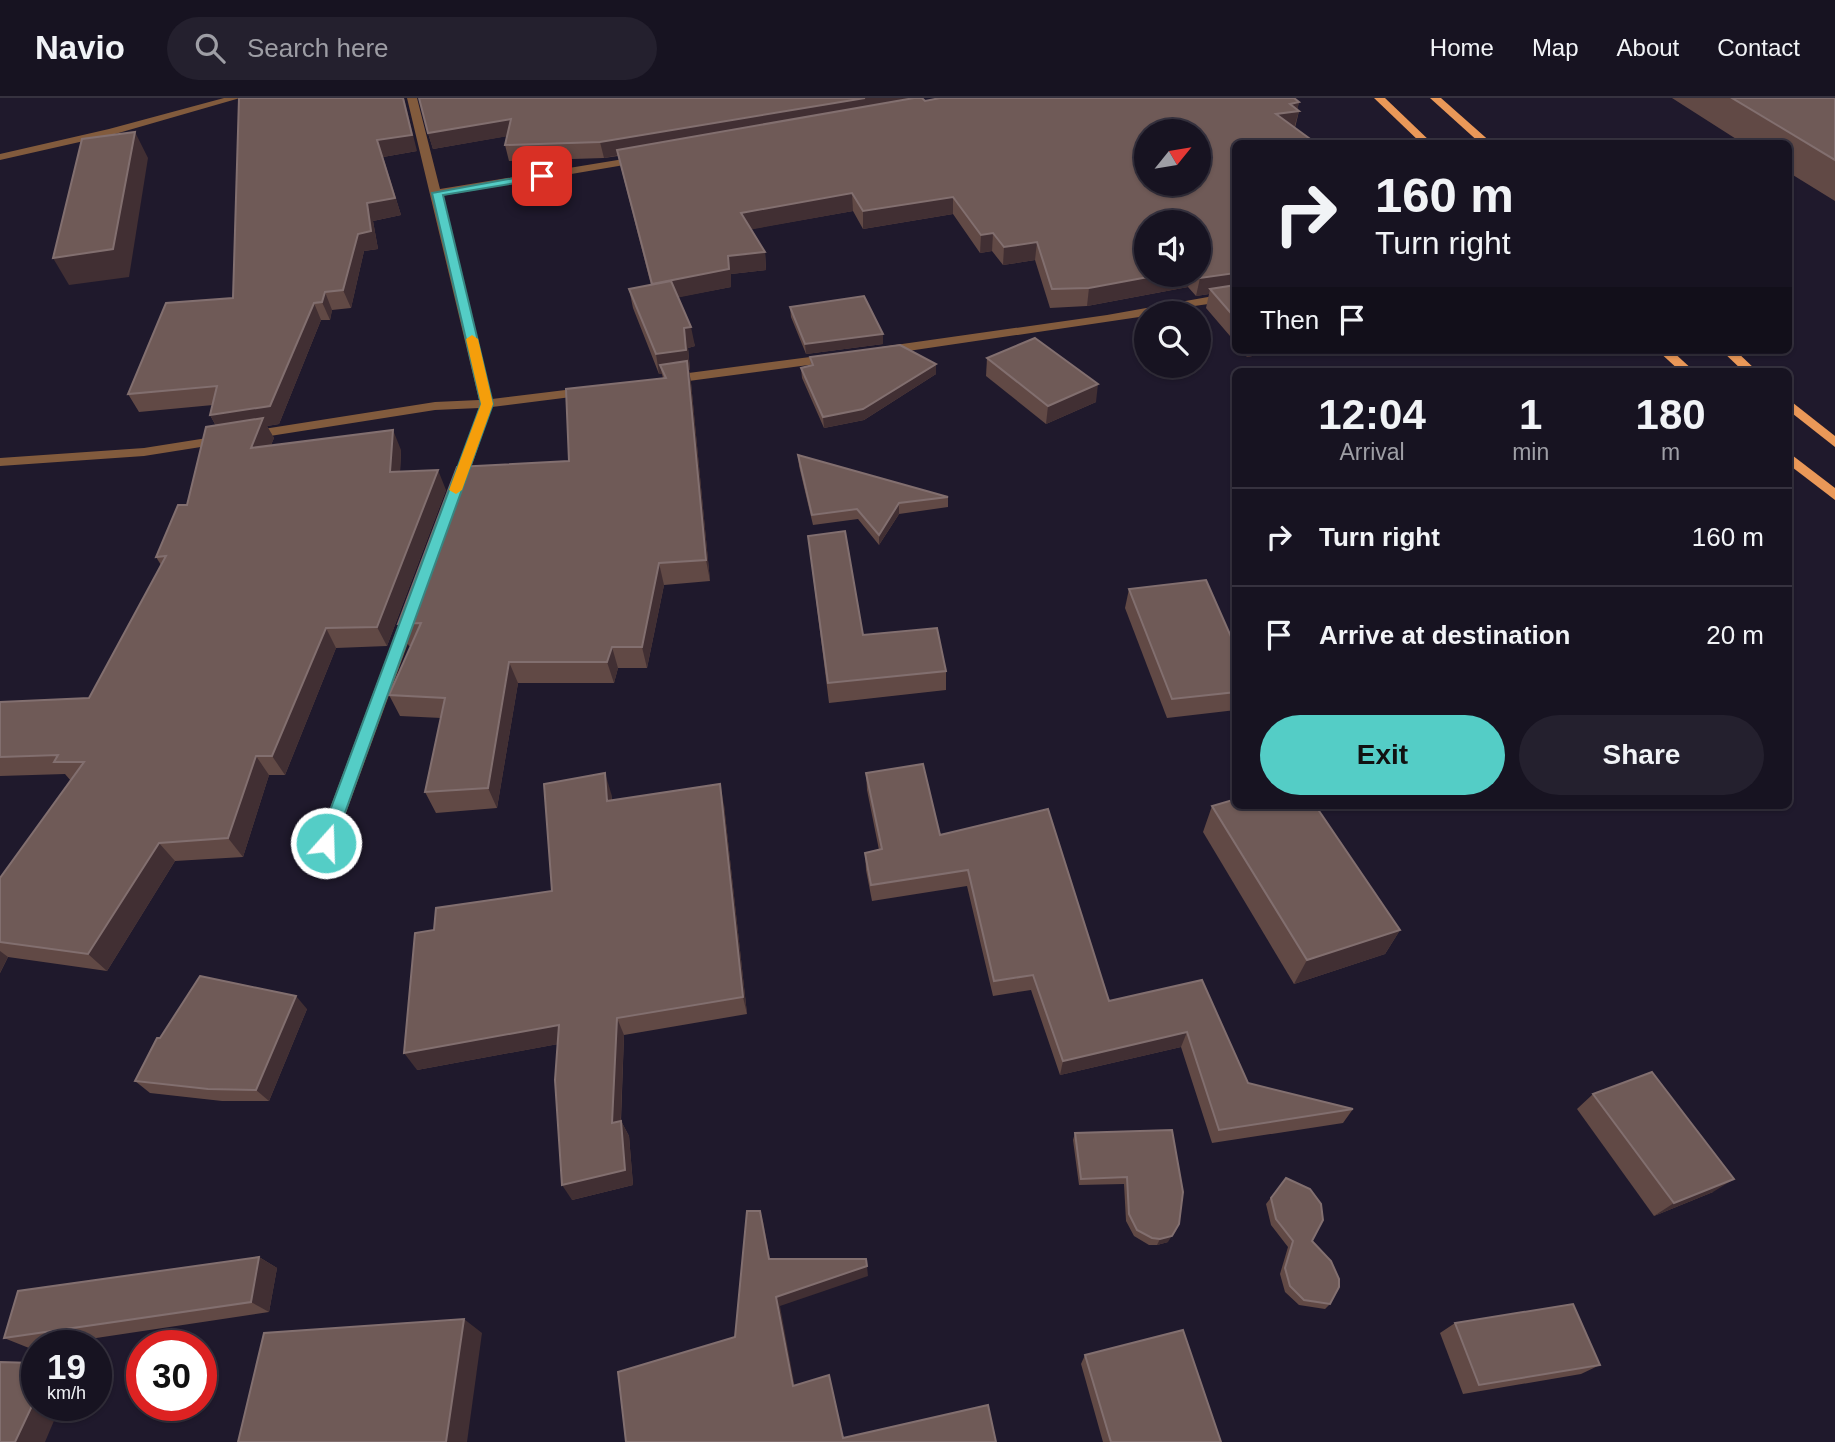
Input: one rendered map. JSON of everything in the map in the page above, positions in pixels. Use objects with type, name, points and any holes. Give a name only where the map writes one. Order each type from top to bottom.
[{"type":"main road","points":[[1379,98],[1424,140]]},
{"type":"main road","points":[[1435,98],[1483,140]]},
{"type":"main road","points":[[1667,354],[1684,368]]},
{"type":"main road","points":[[1732,354],[1748,368]]},
{"type":"main road","points":[[1792,406],[1835,443]]},
{"type":"main road","points":[[1792,459],[1835,495]]},
{"type":"street","points":[[0,157],[111,132],[235,98]]},
{"type":"street","points":[[412,98],[487,404],[449,508]]},
{"type":"street","points":[[437,193],[661,156]]},
{"type":"street","points":[[649,383],[1107,319],[1232,297]]},
{"type":"street","points":[[0,462],[144,452],[435,406],[487,404],[609,388]]},
{"type":"street","points":[[326,843],[416,598]]},
{"type":"building","points":[[239,98],[403,98],[412,135],[377,140],[395,198],[367,203],[371,231],[358,234],[343,290],[325,292],[322,302],[314,303],[270,406],[210,415],[217,386],[128,394],[166,303],[233,298]]},
{"type":"building","points":[[419,98],[865,98],[600,142],[505,145],[511,119],[428,133]]},
{"type":"building","points":[[914,98],[922,98],[925,101],[940,98],[1294,98],[1299,102],[1290,104],[1299,111],[1276,114],[1312,140],[1232,140],[1232,274],[1211,276],[1211,210],[1134,210],[1134,280],[1089,288],[1052,289],[1037,242],[1004,247],[993,233],[981,235],[953,197],[863,211],[852,193],[741,213],[765,252],[728,256],[729,269],[652,284],[617,150]]},
{"type":"building","points":[[1732,98],[1835,98],[1835,160]]},
{"type":"building","points":[[135,132],[113,249],[53,258],[82,139]]},
{"type":"building","points":[[671,281],[691,327],[684,328],[686,350],[656,354],[629,289]]},
{"type":"building","points":[[1232,286],[1232,314],[1210,289]]},
{"type":"building","points":[[864,296],[883,334],[805,344],[790,307]]},
{"type":"building","points":[[1035,338],[1098,384],[1048,406],[987,358]]},
{"type":"building","points":[[900,345],[936,364],[863,409],[823,417],[801,368],[813,365],[810,357]]},
{"type":"building","points":[[687,361],[706,560],[659,563],[642,647],[612,647],[607,662],[509,662],[488,788],[425,792],[445,698],[389,695],[421,623],[398,624],[457,467],[569,461],[566,389],[666,378],[660,365]]},
{"type":"building","points":[[263,418],[251,448],[393,430],[390,472],[438,470],[377,627],[326,628],[272,756],[256,756],[228,838],[159,843],[88,954],[0,942],[0,878],[84,762],[54,762],[58,755],[0,757],[0,702],[89,698],[166,556],[156,557],[178,505],[187,505],[206,427]]},
{"type":"building","points":[[798,455],[948,497],[899,503],[879,535],[857,509],[812,515]]},
{"type":"building","points":[[845,531],[863,635],[937,628],[946,671],[828,683],[808,536]]},
{"type":"building","points":[[1206,580],[1232,639],[1232,692],[1172,699],[1129,589]]},
{"type":"building","points":[[923,764],[940,835],[1048,809],[1109,1001],[1202,980],[1248,1083],[1353,1109],[1219,1130],[1187,1032],[1063,1061],[1033,975],[994,981],[968,870],[871,885],[865,853],[882,849],[866,773]]},
{"type":"building","points":[[605,773],[607,801],[720,784],[743,997],[617,1018],[612,1123],[621,1121],[625,1170],[562,1185],[555,1080],[559,1025],[404,1053],[415,933],[434,930],[436,908],[552,891],[544,784]]},
{"type":"building","points":[[1232,800],[1232,809],[1318,809],[1400,930],[1307,960],[1212,806]]},
{"type":"building","points":[[200,976],[296,996],[256,1090],[208,1089],[135,1081],[157,1038],[160,1038]]},
{"type":"building","points":[[1652,1072],[1734,1179],[1674,1203],[1593,1094]]},
{"type":"building","points":[[1172,1130],[1183,1192],[1179,1224],[1172,1236],[1152,1238],[1137,1230],[1129,1214],[1127,1177],[1081,1179],[1075,1133]]},
{"type":"building","points":[[1286,1178],[1310,1189],[1321,1204],[1323,1220],[1312,1241],[1331,1261],[1339,1279],[1339,1287],[1330,1304],[1304,1300],[1290,1286],[1285,1268],[1293,1241],[1276,1219],[1271,1198]]},
{"type":"building","points":[[747,1211],[760,1211],[769,1259],[866,1259],[867,1266],[776,1297],[793,1386],[829,1375],[843,1438],[988,1405],[996,1442],[626,1442],[618,1372],[735,1337]]},
{"type":"building","points":[[259,1257],[251,1302],[59,1330],[21,1330],[21,1336],[4,1338],[18,1291]]},
{"type":"building","points":[[1573,1304],[1600,1365],[1479,1385],[1455,1323]]},
{"type":"building","points":[[464,1319],[446,1442],[238,1442],[264,1333]]},
{"type":"building","points":[[1183,1330],[1221,1442],[1111,1442],[1085,1355]]},
{"type":"building","points":[[0,1362],[21,1363],[21,1421],[25,1421],[15,1442],[0,1442]]},
{"type":"slow traffic","points":[[456,490],[487,404],[472,339]]},
{"type":"route","points":[[326,843],[487,404],[437,193],[542,176]]}]
